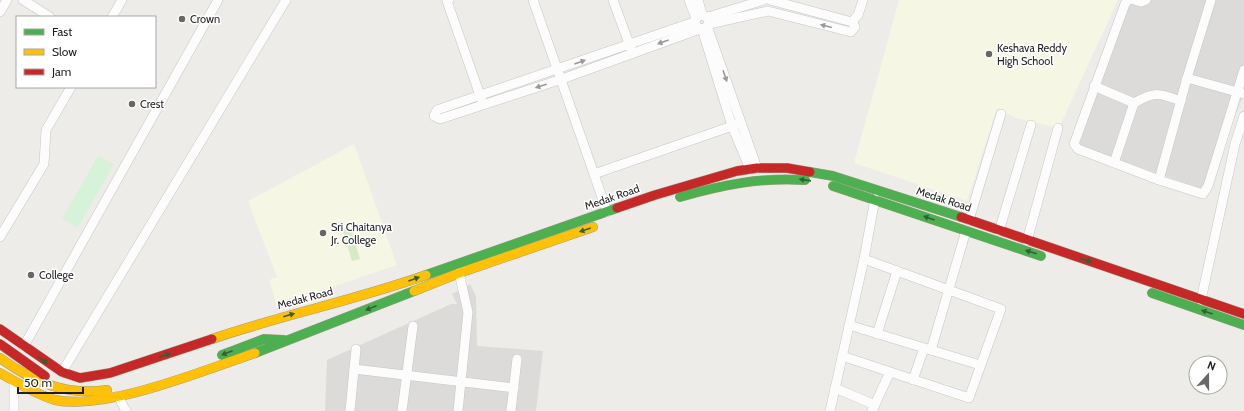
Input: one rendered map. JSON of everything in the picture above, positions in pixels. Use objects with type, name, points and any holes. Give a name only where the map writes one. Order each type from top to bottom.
[{"type":"main road","name":"Medak Road","points":[[0,328],[62,372],[80,378],[110,373],[255,324],[395,286],[607,212],[714,177],[753,169],[787,168],[833,176],[969,220],[1244,314]]},
{"type":"main road","name":"Medak Road","points":[[665,202],[739,180],[758,178],[808,180],[875,199],[1047,258]]},
{"type":"main road","name":"Medak Road","points":[[0,373],[33,392],[56,400],[81,403],[102,401],[164,385],[293,340],[459,273],[607,222]]},
{"type":"main road","points":[[1143,290],[1244,325]]},
{"type":"main road","points":[[203,352],[234,341],[255,324]]},
{"type":"main road","points":[[0,358],[40,384],[65,390],[93,393],[179,372],[264,339],[293,340]]},
{"type":"main road","points":[[0,344],[41,374],[63,381],[89,385],[112,382],[138,374]]},
{"type":"street","points":[[0,12],[7,0]]},
{"type":"street","points":[[24,0],[48,16]]},
{"type":"street","points":[[113,16],[122,0]]},
{"type":"street","points":[[24,346],[218,0]]},
{"type":"street","points":[[62,372],[286,0]]},
{"type":"street","points":[[449,0],[447,1],[482,100]]},
{"type":"street","points":[[533,0],[562,79],[607,212]]},
{"type":"street","points":[[613,0],[632,54]]},
{"type":"street","points":[[689,0],[702,22]]},
{"type":"street","points":[[698,0],[702,22],[753,169]]},
{"type":"street","points":[[482,100],[558,70],[764,0]]},
{"type":"street","points":[[482,100],[562,79],[632,54],[702,22],[768,11],[851,32],[855,27],[852,22],[806,10],[793,3],[770,0]]},
{"type":"street","points":[[804,20],[809,0]]},
{"type":"street","points":[[852,22],[858,15],[863,0]]},
{"type":"street","points":[[1128,0],[1124,4],[1074,144],[1078,149],[1159,180],[1203,194],[1208,186],[1240,93],[1244,70]]},
{"type":"street","points":[[1134,0],[1141,2],[1146,0]]},
{"type":"street","points":[[1159,180],[1187,78],[1211,0]]},
{"type":"street","points":[[790,17],[793,3]]},
{"type":"street","points":[[1187,78],[1240,93]]},
{"type":"street","points":[[1094,86],[1134,103]]},
{"type":"street","points":[[0,237],[44,164],[46,130],[70,88]]},
{"type":"street","points":[[1114,163],[1134,103],[1149,94],[1162,94],[1181,101]]},
{"type":"street","points":[[969,220],[1001,114]]},
{"type":"street","points":[[1202,300],[1235,144],[1244,116]]},
{"type":"street","points":[[594,174],[737,125]]},
{"type":"street","points":[[999,231],[1030,125]]},
{"type":"street","points":[[1028,241],[1058,128]]},
{"type":"street","points":[[830,411],[864,259],[875,199]]},
{"type":"street","points":[[913,380],[928,349],[949,290],[966,231]]},
{"type":"street","points":[[842,356],[969,398],[1001,309],[864,259]]},
{"type":"street","points":[[877,334],[896,271]]},
{"type":"street","points":[[458,411],[468,312],[459,273]]},
{"type":"street","points":[[849,325],[980,366]]},
{"type":"street","points":[[402,411],[413,326]]},
{"type":"street","points":[[350,411],[356,349]]},
{"type":"street","points":[[511,411],[517,359]]},
{"type":"street","points":[[354,369],[514,388]]},
{"type":"street","points":[[835,388],[873,408],[890,372]]},
{"type":"street","points":[[14,382],[14,411]]},
{"type":"street","points":[[118,396],[126,411]]},
{"type":"shaded area","name":"Keshava Reddy High School","points":[[899,0],[1118,0],[1059,128],[1016,118],[997,108],[967,201],[854,163]]},
{"type":"shaded area","points":[[1128,0],[1244,0],[1244,93],[1205,190],[1074,144]]},
{"type":"shaded area","name":"Sri Chaitanya Jr. College","points":[[354,144],[397,265],[277,306],[269,280],[277,277],[248,201]]},
{"type":"shaded area","points":[[470,284],[476,296],[477,346],[543,351],[536,411],[325,411],[327,360],[451,304],[457,304],[452,294]]},
{"type":"green space","points":[[98,156],[114,164],[78,227],[62,219]]},
{"type":"green space","points":[[351,229],[360,259],[352,261],[343,231]]},
{"type":"traffic: fast","points":[[810,172],[833,176],[961,217]]},
{"type":"traffic: fast","points":[[680,197],[742,183],[789,179],[805,180]]},
{"type":"traffic: fast","points":[[833,186],[1041,256]]},
{"type":"traffic: fast","points":[[426,275],[617,208]]},
{"type":"traffic: fast","points":[[255,353],[414,291]]},
{"type":"traffic: fast","points":[[1152,293],[1244,325]]},
{"type":"traffic: fast","points":[[222,355],[264,339],[284,340]]},
{"type":"traffic: slow","points":[[414,291],[459,273],[593,227]]},
{"type":"traffic: slow","points":[[212,339],[426,275]]},
{"type":"traffic: slow","points":[[0,373],[40,395],[55,400],[76,402],[100,400],[155,387],[255,353]]},
{"type":"traffic: slow","points":[[0,358],[12,367],[50,385],[78,391],[107,390]]},
{"type":"traffic: jam","points":[[617,208],[655,195],[737,171],[757,168],[787,168],[810,172]]},
{"type":"traffic: jam","points":[[961,217],[1244,314]]},
{"type":"traffic: jam","points":[[0,329],[62,372],[80,378],[110,373],[212,339]]},
{"type":"traffic: jam","points":[[0,344],[45,376]]},
{"type":"place","name":"Crown","points":[[182,19]]},
{"type":"place","name":"Keshava Reddy High School","points":[[989,54]]},
{"type":"place","name":"Crest","points":[[132,104]]},
{"type":"place","name":"Sri Chaitanya Jr. College","points":[[323,233]]},
{"type":"place","name":"College","points":[[31,275]]}]
